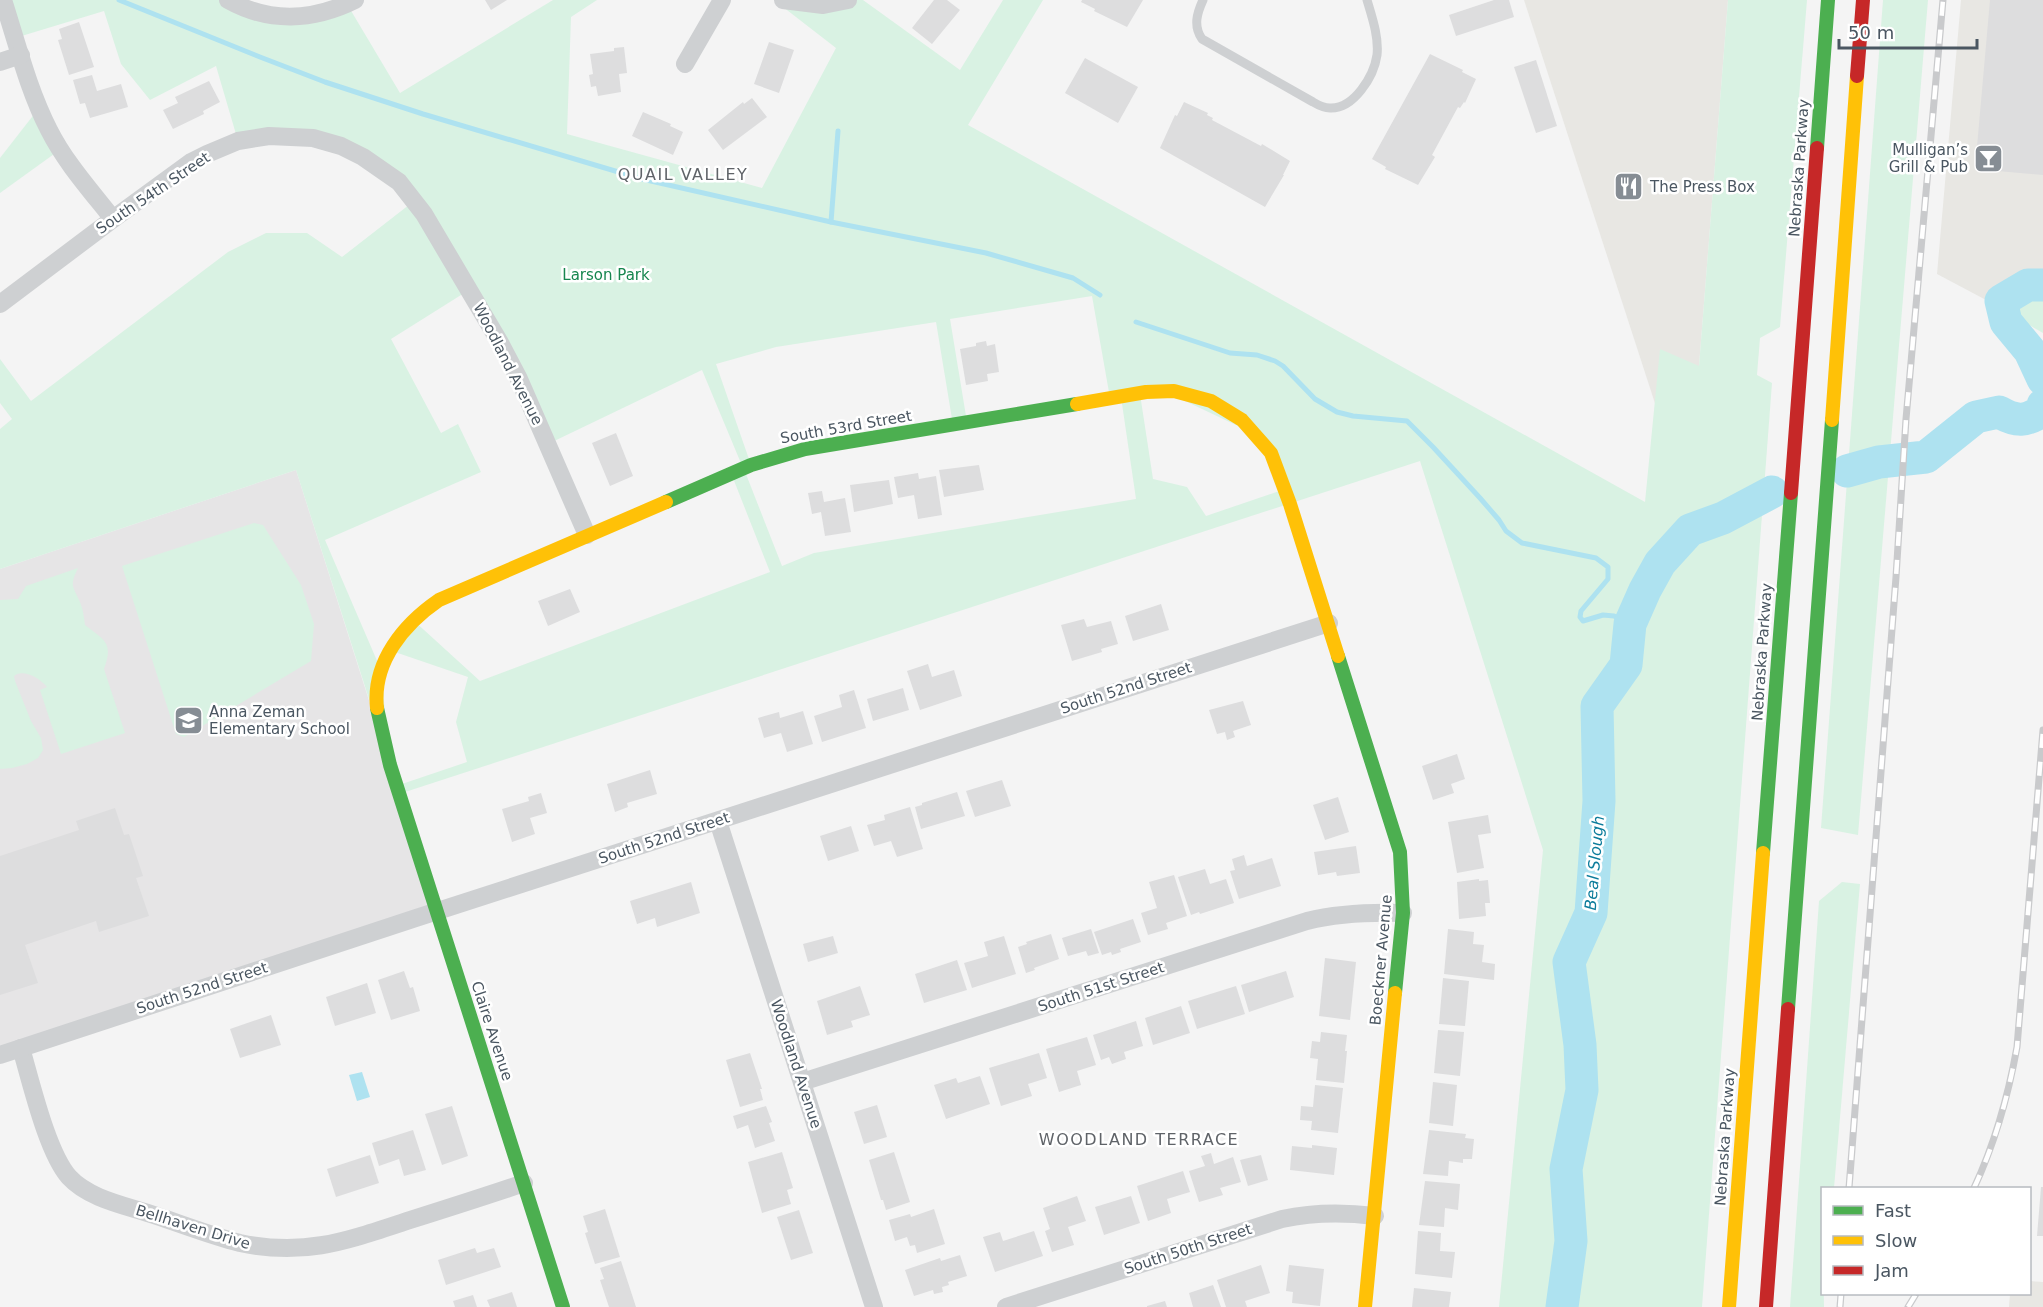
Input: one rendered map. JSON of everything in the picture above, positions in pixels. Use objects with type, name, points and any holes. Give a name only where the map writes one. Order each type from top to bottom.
[{"type":"main road","name":"Nebraska Parkway","points":[[1729,1307],[1828,0]]},
{"type":"main road","points":[[1766,1307],[1863,0]]},
{"type":"main road","name":"South 53rd Street","points":[[390,765],[382,737],[376,701],[378,681],[386,657],[402,631],[420,613],[439,600],[751,465],[787,454],[1158,391],[1203,398],[1242,420],[1271,453],[1285,489]]},
{"type":"main road","name":"Boeckner Avenue","points":[[1285,489],[1400,852],[1403,913],[1365,1307]]},
{"type":"main road","name":"Claire Avenue","points":[[390,765],[563,1307]]},
{"type":"street","points":[[3,0],[39,108],[49,130],[112,219]]},
{"type":"street","points":[[228,0],[257,13],[287,17],[324,13],[355,0]]},
{"type":"street","points":[[685,64],[722,0]]},
{"type":"street","points":[[783,0],[808,5],[823,5],[848,0]]},
{"type":"street","points":[[0,62],[21,55]]},
{"type":"street","name":"South 54th Street","points":[[0,304],[112,219],[199,158],[238,141],[269,136],[312,138],[351,150],[399,182],[414,201]]},
{"type":"street","name":"Woodland Avenue","points":[[414,201],[424,214],[514,370],[587,535]]},
{"type":"street","name":"South 52nd Street","points":[[0,1055],[1329,623]]},
{"type":"street","name":"Woodland Avenue","points":[[718,820],[874,1307]]},
{"type":"street","name":"South 51st Street","points":[[802,1082],[1307,921],[1332,915],[1366,912],[1403,913]]},
{"type":"street","name":"Bellhaven Drive","points":[[21,1048],[56,1155],[70,1177],[80,1186],[107,1199],[240,1243],[288,1249],[333,1244],[524,1183]]},
{"type":"street","name":"South 50th Street","points":[[1006,1307],[1282,1219],[1332,1212],[1375,1216]]},
{"type":"lane","points":[[1203,0],[1196,22],[1202,39],[1312,102],[1329,108],[1342,106],[1355,97],[1374,66],[1377,55],[1376,34],[1367,0]]},
{"type":"shaded area","points":[[1524,0],[1728,0],[1688,505]]},
{"type":"shaded area","points":[[1961,0],[2043,0],[2043,285],[1986,300],[1937,274]]},
{"type":"shaded area","name":"Anna Zeman Elementary School","points":[[296,470],[436,912],[0,1055],[0,569]]},
{"type":"shaded area","points":[[2031,1281],[2043,1282],[2043,1307],[2009,1307],[2010,1295],[2031,1295]]},
{"type":"green space","name":"Larson Park","points":[[0,0],[228,0],[257,13],[347,4],[400,93],[553,0],[597,0],[571,17],[567,134],[762,188],[836,48],[774,0],[863,0],[960,70],[1003,0],[1043,0],[968,125],[1645,502],[1660,349],[1699,366],[1728,0],[1807,0],[1780,327],[1760,338],[1757,375],[1772,383],[1702,1307],[1499,1307],[1543,850],[1420,461],[399,794],[396,786],[467,762],[456,722],[468,677],[389,650],[412,619],[480,681],[770,572],[731,473],[743,468],[702,370],[548,444],[469,290],[391,339],[441,433],[458,424],[481,472],[325,540],[381,670],[390,765],[296,470],[0,569],[0,429],[12,419],[0,403],[0,359],[31,401],[228,252],[266,233],[307,233],[342,257],[414,201],[341,146],[238,141],[216,66],[150,100],[121,64],[104,11],[15,38]],"holes":[[[1092,296],[1110,398],[1121,397],[1136,499],[814,553],[782,566],[744,469],[751,465],[716,364],[776,347],[936,322],[953,425],[967,422],[950,319]],[[1164,391],[1257,435],[1285,489],[1206,516],[1187,487],[1153,479],[1140,394]]]},
{"type":"green space","points":[[1883,0],[1928,0],[1858,835],[1821,828]]},
{"type":"green space","points":[[39,108],[61,149],[0,193],[0,158]]},
{"type":"green space","points":[[2043,285],[2043,333],[1986,300]]},
{"type":"green space","points":[[254,523],[263,525],[301,585],[314,624],[311,661],[184,737],[176,734],[122,566]]},
{"type":"green space","points":[[78,568],[73,588],[81,606],[85,625],[102,638],[107,647],[108,653],[104,669],[125,733],[61,754],[40,690],[47,687],[34,676],[17,674],[14,676],[15,681],[31,721],[41,738],[43,750],[38,758],[27,764],[0,769],[0,600],[18,599],[26,586]]},
{"type":"green space","points":[[1842,882],[1860,884],[1834,1187],[1821,1187],[1821,1295],[1824,1295],[1824,1307],[1790,1307],[1819,901]]},
{"type":"water","points":[[362,1072],[370,1097],[357,1101],[349,1075]]},
{"type":"building","points":[[485,0],[507,0],[491,10]]},
{"type":"building","points":[[934,0],[947,0],[960,10],[932,44],[912,28]]},
{"type":"building","points":[[1082,0],[1143,0],[1127,27],[1094,11],[1095,9],[1081,2]]},
{"type":"building","points":[[1494,0],[1509,0],[1514,17],[1456,36],[1449,15]]},
{"type":"building","points":[[1990,0],[2043,0],[2043,175],[1975,169]]},
{"type":"building","points":[[79,22],[94,67],[69,75],[58,40],[62,39],[59,29]]},
{"type":"building","points":[[769,42],[794,50],[779,93],[754,84]]},
{"type":"building","points":[[624,47],[627,73],[619,74],[621,92],[598,96],[596,86],[591,87],[589,75],[593,74],[590,54],[614,51],[614,48]]},
{"type":"building","points":[[1430,54],[1476,79],[1465,103],[1460,108],[1458,107],[1432,155],[1435,157],[1418,185],[1385,169],[1386,167],[1372,159]]},
{"type":"building","points":[[1085,58],[1138,87],[1118,123],[1065,93]]},
{"type":"building","points":[[1536,60],[1557,126],[1536,133],[1514,67]]},
{"type":"building","points":[[92,75],[97,91],[121,84],[128,107],[90,118],[85,103],[80,104],[73,80]]},
{"type":"building","points":[[209,81],[220,102],[203,111],[204,114],[173,129],[163,110],[178,103],[175,97]]},
{"type":"building","points":[[752,98],[767,117],[723,150],[708,130],[743,102],[744,104]]},
{"type":"building","points":[[1184,102],[1208,113],[1207,115],[1213,118],[1212,120],[1261,146],[1262,144],[1290,161],[1265,207],[1160,148],[1175,115],[1177,116]]},
{"type":"building","points":[[643,112],[683,132],[673,155],[632,136]]},
{"type":"building","points":[[986,341],[987,346],[995,344],[999,372],[987,374],[988,381],[966,385],[960,349],[976,346],[976,343]]},
{"type":"building","points":[[616,433],[633,476],[610,486],[592,443]]},
{"type":"building","points":[[979,465],[984,490],[944,497],[939,470]]},
{"type":"building","points":[[918,473],[919,479],[936,476],[942,515],[918,519],[914,495],[898,498],[894,477]]},
{"type":"building","points":[[889,480],[893,504],[854,512],[850,485]]},
{"type":"building","points":[[822,491],[824,502],[845,498],[851,532],[825,536],[821,512],[812,514],[808,493]]},
{"type":"building","points":[[570,589],[580,612],[548,626],[538,601]]},
{"type":"building","points":[[1161,604],[1169,630],[1133,641],[1125,616]]},
{"type":"building","points":[[1084,619],[1087,627],[1111,621],[1118,644],[1101,649],[1102,652],[1072,661],[1061,625]]},
{"type":"building","points":[[928,664],[932,677],[954,670],[962,696],[920,710],[907,671]]},
{"type":"building","points":[[903,688],[909,710],[873,721],[867,699]]},
{"type":"building","points":[[854,690],[866,728],[822,742],[814,716],[842,707],[839,695]]},
{"type":"building","points":[[1243,701],[1251,725],[1233,731],[1235,737],[1227,740],[1225,732],[1217,734],[1209,710]]},
{"type":"building","points":[[803,711],[813,744],[787,752],[781,733],[764,738],[758,718],[779,712],[780,718]]},
{"type":"building","points":[[1457,754],[1465,779],[1451,784],[1454,793],[1433,800],[1422,766]]},
{"type":"building","points":[[650,770],[657,794],[627,803],[628,807],[615,812],[607,784]]},
{"type":"building","points":[[1002,780],[1011,806],[975,817],[966,791]]},
{"type":"building","points":[[957,792],[965,816],[921,829],[915,807]]},
{"type":"building","points":[[541,793],[547,813],[530,818],[535,834],[512,842],[502,809],[529,801],[528,797]]},
{"type":"building","points":[[1338,797],[1349,832],[1325,840],[1313,805]]},
{"type":"building","points":[[910,807],[923,849],[897,857],[891,841],[874,846],[867,825],[885,820],[884,815]]},
{"type":"building","points":[[115,808],[124,835],[129,834],[143,876],[136,878],[149,916],[99,932],[96,921],[25,945],[38,983],[0,995],[0,856],[79,830],[76,821]]},
{"type":"building","points":[[1488,815],[1491,833],[1478,835],[1484,868],[1457,873],[1448,822]]},
{"type":"building","points":[[851,826],[859,851],[828,861],[820,836]]},
{"type":"building","points":[[1356,846],[1360,873],[1337,876],[1336,872],[1318,875],[1314,852]]},
{"type":"building","points":[[1244,855],[1247,866],[1272,858],[1281,886],[1239,899],[1230,871],[1235,870],[1232,859]]},
{"type":"building","points":[[1205,869],[1210,884],[1226,879],[1234,903],[1191,915],[1178,877]]},
{"type":"building","points":[[1174,875],[1187,916],[1166,923],[1168,929],[1148,935],[1141,913],[1157,908],[1149,882]]},
{"type":"building","points":[[1479,879],[1479,881],[1488,880],[1490,903],[1485,903],[1486,916],[1459,919],[1457,882]]},
{"type":"building","points":[[691,882],[700,913],[657,927],[655,918],[637,924],[630,901]]},
{"type":"building","points":[[1133,919],[1141,942],[1120,949],[1121,952],[1112,955],[1111,952],[1102,955],[1094,932]]},
{"type":"building","points":[[1091,929],[1099,953],[1088,956],[1086,951],[1068,956],[1062,938]]},
{"type":"building","points":[[1448,929],[1474,932],[1473,944],[1484,945],[1482,962],[1495,964],[1494,980],[1444,974]]},
{"type":"building","points":[[1051,934],[1059,959],[1026,973],[1018,947]]},
{"type":"building","points":[[833,936],[838,953],[808,962],[803,944]]},
{"type":"building","points":[[1004,936],[1016,974],[972,988],[964,963],[988,956],[984,942]]},
{"type":"building","points":[[1325,958],[1356,962],[1350,1020],[1319,1016]]},
{"type":"building","points":[[957,960],[967,990],[924,1003],[915,974]]},
{"type":"building","points":[[404,971],[410,988],[413,987],[420,1011],[391,1020],[378,980]]},
{"type":"building","points":[[1286,971],[1294,997],[1249,1012],[1241,985]]},
{"type":"building","points":[[1443,978],[1469,981],[1465,1026],[1439,1024]]},
{"type":"building","points":[[367,983],[376,1013],[335,1026],[326,997]]},
{"type":"building","points":[[860,986],[870,1015],[851,1021],[853,1027],[827,1035],[817,1001]]},
{"type":"building","points":[[1236,986],[1245,1014],[1197,1029],[1188,1001]]},
{"type":"building","points":[[1181,1006],[1190,1033],[1153,1045],[1145,1018]]},
{"type":"building","points":[[271,1015],[281,1045],[240,1058],[230,1029]]},
{"type":"building","points":[[1136,1021],[1143,1046],[1124,1052],[1126,1059],[1112,1064],[1109,1057],[1101,1060],[1093,1035]]},
{"type":"building","points":[[1438,1030],[1464,1032],[1460,1076],[1434,1073]]},
{"type":"building","points":[[1321,1032],[1347,1035],[1344,1083],[1316,1080],[1318,1059],[1310,1058],[1312,1041],[1320,1042]]},
{"type":"building","points":[[1087,1037],[1096,1065],[1077,1071],[1081,1085],[1059,1092],[1046,1049]]},
{"type":"building","points":[[750,1053],[762,1089],[760,1089],[763,1100],[740,1107],[726,1060]]},
{"type":"building","points":[[1039,1053],[1047,1078],[1028,1084],[1032,1096],[1001,1106],[989,1068]]},
{"type":"building","points":[[980,1076],[990,1104],[946,1119],[934,1085],[956,1078],[958,1083]]},
{"type":"building","points":[[1433,1082],[1457,1085],[1453,1126],[1429,1123]]},
{"type":"building","points":[[1315,1085],[1343,1088],[1338,1133],[1311,1130],[1312,1121],[1300,1120],[1301,1106],[1313,1107]]},
{"type":"building","points":[[877,1105],[887,1137],[864,1144],[854,1112]]},
{"type":"building","points":[[452,1106],[468,1156],[442,1165],[425,1114]]},
{"type":"building","points":[[766,1106],[772,1122],[769,1123],[775,1141],[755,1148],[748,1125],[737,1129],[733,1116]]},
{"type":"building","points":[[413,1130],[426,1170],[404,1176],[399,1159],[379,1166],[372,1143]]},
{"type":"building","points":[[1429,1130],[1466,1134],[1465,1138],[1474,1139],[1472,1159],[1463,1159],[1463,1163],[1449,1161],[1448,1176],[1423,1174]]},
{"type":"building","points":[[1312,1145],[1337,1148],[1334,1175],[1290,1170],[1292,1146],[1312,1148]]},
{"type":"building","points":[[782,1152],[793,1188],[787,1190],[791,1204],[762,1213],[748,1162]]},
{"type":"building","points":[[894,1152],[910,1202],[886,1210],[869,1160]]},
{"type":"building","points":[[1211,1153],[1214,1164],[1233,1157],[1241,1182],[1220,1188],[1223,1195],[1199,1202],[1189,1171],[1205,1166],[1201,1156]]},
{"type":"building","points":[[370,1155],[379,1183],[336,1197],[327,1169]]},
{"type":"building","points":[[1261,1155],[1268,1180],[1248,1186],[1240,1160]]},
{"type":"building","points":[[1183,1171],[1190,1192],[1167,1199],[1171,1213],[1148,1221],[1137,1186]]},
{"type":"building","points":[[1425,1181],[1460,1184],[1458,1210],[1445,1208],[1444,1227],[1419,1225]]},
{"type":"building","points":[[2041,1187],[2043,1187],[2043,1236],[2037,1236]]},
{"type":"building","points":[[1077,1196],[1086,1221],[1068,1227],[1074,1245],[1052,1252],[1045,1231],[1050,1229],[1043,1208]]},
{"type":"building","points":[[1131,1196],[1140,1223],[1104,1235],[1095,1207]]},
{"type":"building","points":[[605,1209],[620,1257],[595,1264],[585,1233],[588,1232],[583,1216]]},
{"type":"building","points":[[934,1209],[945,1244],[917,1253],[915,1245],[910,1246],[907,1237],[895,1241],[889,1220],[910,1214],[911,1217]]},
{"type":"building","points":[[799,1210],[813,1253],[791,1260],[777,1217]]},
{"type":"building","points":[[1034,1231],[1043,1256],[995,1272],[983,1237],[1000,1232],[1003,1241]]},
{"type":"building","points":[[1418,1231],[1441,1233],[1440,1251],[1455,1252],[1452,1278],[1415,1274]]},
{"type":"building","points":[[475,1248],[477,1253],[494,1248],[501,1267],[446,1285],[438,1260]]},
{"type":"building","points":[[960,1255],[967,1276],[948,1282],[949,1285],[942,1287],[943,1292],[934,1294],[933,1290],[914,1296],[905,1270],[940,1258],[941,1261]]},
{"type":"building","points":[[621,1261],[636,1307],[609,1307],[600,1280],[604,1279],[600,1268]]},
{"type":"building","points":[[1261,1265],[1270,1293],[1245,1301],[1247,1307],[1226,1307],[1217,1280]]},
{"type":"building","points":[[1289,1265],[1324,1269],[1320,1306],[1292,1303],[1293,1292],[1286,1291]]},
{"type":"building","points":[[1213,1285],[1221,1307],[1193,1307],[1189,1293]]},
{"type":"building","points":[[1414,1288],[1451,1292],[1449,1307],[1412,1307]]},
{"type":"building","points":[[512,1292],[517,1307],[490,1307],[487,1300]]},
{"type":"building","points":[[473,1295],[477,1307],[455,1307],[453,1301]]},
{"type":"building","points":[[1165,1301],[1167,1307],[1147,1307],[1147,1306]]},
{"type":"waterway","points":[[119,0],[325,82],[423,114],[642,179],[831,222],[986,253],[1073,278],[1100,295]]},
{"type":"waterway","points":[[831,222],[838,131]]},
{"type":"waterway","name":"Beal Slough","points":[[2043,285],[2028,285],[2001,301],[2006,322],[2030,351],[2043,379]]},
{"type":"waterway","points":[[1136,322],[1230,353],[1257,355],[1275,361],[1283,366],[1315,399],[1337,412],[1353,416],[1407,421],[1480,498],[1506,531],[1522,543],[1596,558],[1608,567],[1608,579],[1581,611],[1580,617],[1583,621],[1603,615],[1614,616],[1630,624]]},
{"type":"waterway","name":"Beal Slough","points":[[1847,471],[1879,462],[1926,457],[1976,417],[1999,412],[2011,418],[2026,419],[2043,410],[2043,405]]},
{"type":"waterway","name":"Beal Slough","points":[[1562,1307],[1571,1241],[1566,1169],[1582,1090],[1580,1045],[1569,962],[1591,913],[1599,801],[1597,706],[1626,665],[1630,624],[1660,563],[1690,530],[1723,518],[1772,492]]},
{"type":"railway","points":[[1849,1187],[1906,419],[1943,0]]},
{"type":"railway","points":[[1974,1187],[2000,1119],[2017,1047],[2043,730]]},
{"type":"railway","points":[[1840,1307],[1841,1295]]},
{"type":"railway","points":[[1908,1307],[1915,1295]]},
{"type":"traffic: fast","points":[[1817,148],[1828,0]]},
{"type":"traffic: fast","points":[[666,502],[751,465],[805,449],[1077,404]]},
{"type":"traffic: fast","points":[[1788,1009],[1832,420]]},
{"type":"traffic: fast","points":[[1763,853],[1791,493]]},
{"type":"traffic: fast","points":[[1338,656],[1400,852],[1403,913],[1395,993]]},
{"type":"traffic: fast","points":[[377,708],[390,765],[563,1307]]},
{"type":"traffic: slow","points":[[1832,420],[1857,76]]},
{"type":"traffic: slow","points":[[1077,404],[1146,392],[1174,391],[1211,401],[1242,420],[1271,453],[1290,504],[1338,656]]},
{"type":"traffic: slow","points":[[377,708],[380,675],[393,646],[414,621],[439,600],[666,502]]},
{"type":"traffic: slow","points":[[1729,1307],[1763,853]]},
{"type":"traffic: slow","points":[[1365,1307],[1395,993]]},
{"type":"traffic: jam","points":[[1857,76],[1863,0]]},
{"type":"traffic: jam","points":[[1791,493],[1817,148]]},
{"type":"traffic: jam","points":[[1766,1307],[1788,1009]]},
{"type":"place","name":"Mulligan’s Grill & Pub","points":[[1989,159]]},
{"type":"place","name":"The Press Box","points":[[1629,187]]},
{"type":"place","name":"Anna Zeman Elementary School","points":[[188,721]]},
{"type":"district","name":"QUAIL VALLEY","points":[[683,174]]},
{"type":"district","name":"WOODLAND TERRACE","points":[[1139,1139]]}]
